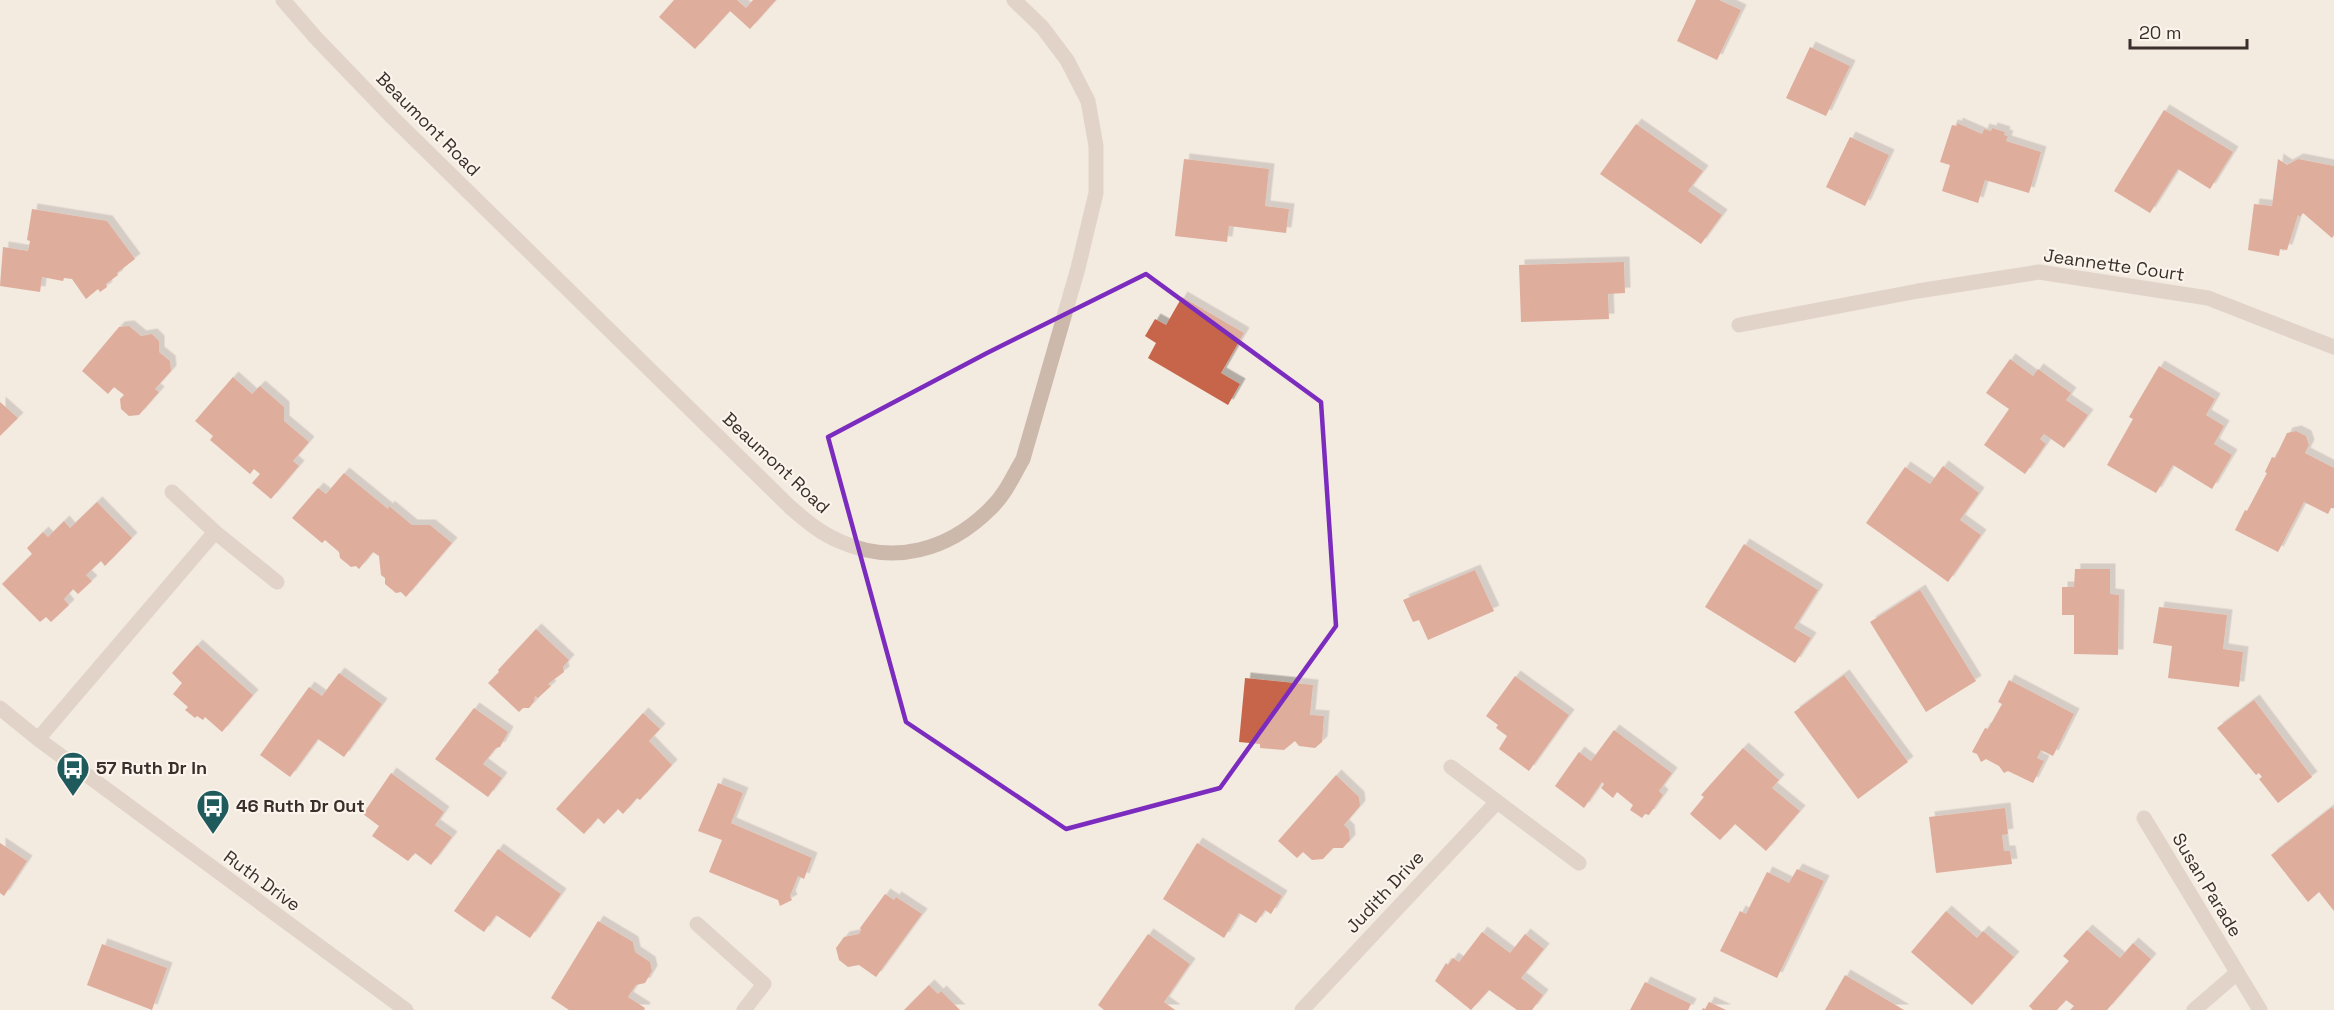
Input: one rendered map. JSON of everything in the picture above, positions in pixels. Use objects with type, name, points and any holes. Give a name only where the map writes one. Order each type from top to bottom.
[{"type":"street","name":"Beaumont Road","points":[[284,0],[316,38],[392,117],[790,507],[815,528],[839,542],[868,550],[899,554],[931,548],[963,532],[991,508],[1008,487],[1023,459],[1078,268],[1096,193],[1096,146],[1088,100],[1067,60],[1042,27],[1014,0]]},
{"type":"street","name":"Jeannette Court","points":[[1739,325],[1918,291],[2040,272],[2208,298],[2334,347]]},
{"type":"street","points":[[172,492],[215,532],[277,582]]},
{"type":"street","points":[[38,740],[215,532]]},
{"type":"street","name":"Ruth Drive","points":[[0,708],[38,740],[406,1010]]},
{"type":"street","points":[[1451,767],[1579,863]]},
{"type":"street","name":"Judith Drive","points":[[1302,1010],[1497,801]]},
{"type":"street","name":"Susan Parade","points":[[2144,818],[2260,1010]]},
{"type":"street","points":[[697,924],[764,984],[744,1010]]},
{"type":"street","points":[[2194,1010],[2237,973]]},
{"type":"highlighted area","points":[[1146,274],[1321,402],[1336,626],[1220,788],[1066,829],[906,722],[828,437],[987,353]]},
{"type":"building","points":[[674,0],[737,0],[746,8],[753,0],[776,0],[750,29],[730,11],[695,49],[659,17]]},
{"type":"building","points":[[1696,0],[1719,0],[1741,10],[1717,60],[1677,41]]},
{"type":"building","points":[[1810,47],[1850,66],[1826,116],[1786,98]]},
{"type":"building","points":[[2164,110],[2233,152],[2210,189],[2178,169],[2150,213],[2114,191]]},
{"type":"building","points":[[1957,123],[1982,134],[1984,129],[1991,131],[1992,128],[2005,132],[2004,135],[2008,136],[2006,141],[2041,152],[2029,193],[1985,180],[1978,203],[1942,191],[1950,165],[1940,162],[1952,125],[1957,126]]},
{"type":"building","points":[[1636,124],[1703,171],[1688,191],[1722,215],[1701,244],[1600,174]]},
{"type":"building","points":[[1850,137],[1889,155],[1865,206],[1826,187]]},
{"type":"building","points":[[1184,159],[1269,169],[1265,206],[1289,209],[1286,233],[1229,226],[1227,242],[1175,236]]},
{"type":"building","points":[[2278,159],[2287,165],[2298,159],[2334,166],[2334,235],[2332,238],[2303,213],[2300,217],[2298,215],[2287,250],[2280,249],[2279,256],[2248,250],[2254,204],[2272,206]]},
{"type":"building","points":[[32,209],[107,221],[135,259],[106,284],[107,287],[100,292],[98,289],[86,299],[72,279],[64,278],[63,281],[42,277],[40,292],[0,286],[3,247],[28,251],[30,241],[27,240]]},
{"type":"building","points":[[1624,262],[1625,293],[1608,294],[1609,319],[1521,322],[1519,265]]},
{"type":"building","points":[[1182,297],[1244,333],[1221,373],[1240,384],[1228,405],[1148,358],[1156,343],[1145,336],[1155,319],[1166,325]]},
{"type":"building","points":[[129,326],[141,336],[152,334],[159,341],[159,352],[170,361],[171,371],[155,389],[159,392],[139,415],[129,416],[121,409],[120,399],[124,395],[114,387],[108,394],[82,371],[119,327]]},
{"type":"building","points":[[2010,359],[2033,376],[2038,369],[2071,393],[2066,400],[2088,415],[2064,448],[2044,434],[2040,439],[2046,444],[2025,474],[1984,445],[2009,409],[1986,393]]},
{"type":"building","points":[[2159,366],[2215,399],[2206,415],[2224,426],[2214,444],[2232,455],[2212,489],[2173,465],[2156,493],[2107,465],[2133,419],[2129,417]]},
{"type":"building","points":[[233,377],[252,394],[260,386],[284,407],[284,421],[309,442],[293,461],[299,466],[271,499],[252,483],[260,474],[254,469],[250,474],[210,440],[213,436],[195,421]]},
{"type":"building","points":[[0,402],[18,418],[0,436]]},
{"type":"building","points":[[2296,431],[2306,436],[2309,445],[2305,453],[2334,468],[2334,508],[2331,508],[2328,514],[2304,502],[2278,552],[2235,530],[2267,473],[2265,472],[2272,457],[2275,458],[2287,433]]},
{"type":"building","points":[[1943,466],[1979,493],[1960,520],[1981,535],[1948,582],[1866,523],[1905,467],[1930,484]]},
{"type":"building","points":[[344,473],[388,509],[389,506],[412,525],[430,525],[452,543],[406,597],[401,592],[396,593],[385,584],[385,578],[381,575],[379,556],[373,552],[359,569],[356,566],[351,567],[325,540],[322,543],[292,518],[318,488],[326,494]]},
{"type":"building","points":[[97,502],[132,538],[105,566],[101,561],[86,575],[92,581],[78,594],[73,589],[64,599],[69,605],[51,622],[46,617],[40,622],[2,584],[32,554],[27,548],[43,532],[48,537],[64,521],[70,528]]},
{"type":"building","points":[[1744,544],[1818,590],[1794,628],[1811,638],[1795,663],[1705,607]]},
{"type":"building","points":[[2075,569],[2110,569],[2110,594],[2119,595],[2118,655],[2074,654],[2074,615],[2062,615],[2062,587],[2074,587]]},
{"type":"building","points":[[1475,570],[1494,611],[1428,640],[1419,620],[1413,622],[1403,600]]},
{"type":"building","points":[[1920,590],[1976,681],[1926,712],[1870,622]]},
{"type":"building","points":[[2159,607],[2227,615],[2223,649],[2243,652],[2239,687],[2168,678],[2172,646],[2153,643]]},
{"type":"building","points":[[536,629],[569,660],[563,667],[564,672],[548,684],[551,686],[538,698],[535,696],[529,708],[523,708],[519,712],[488,683]]},
{"type":"building","points":[[197,645],[253,695],[222,732],[205,717],[203,720],[197,716],[195,718],[185,710],[188,707],[173,694],[182,683],[172,673]]},
{"type":"building","points":[[339,673],[382,704],[344,757],[318,739],[290,777],[260,755],[309,687],[322,696]]},
{"type":"building","points":[[1844,675],[1908,762],[1858,799],[1794,712]]},
{"type":"building","points":[[1515,676],[1569,715],[1529,771],[1499,749],[1507,736],[1486,716]]},
{"type":"building","points":[[1245,678],[1313,685],[1310,715],[1324,716],[1322,742],[1315,748],[1299,746],[1295,741],[1284,750],[1260,748],[1260,744],[1239,742]]},
{"type":"building","points":[[2009,680],[2074,714],[2053,756],[2041,750],[2037,758],[2044,761],[2033,783],[2008,771],[2004,773],[1999,766],[1986,759],[1981,762],[1977,754],[1972,752],[2002,704],[1998,702]]},
{"type":"building","points":[[2254,700],[2312,777],[2278,803],[2259,779],[2262,777],[2259,773],[2256,775],[2217,728]]},
{"type":"building","points":[[474,708],[508,732],[500,747],[496,748],[483,764],[502,778],[488,797],[435,759]]},
{"type":"building","points":[[643,713],[660,729],[649,741],[672,765],[640,800],[637,798],[623,814],[618,809],[604,824],[598,818],[584,834],[556,809]]},
{"type":"building","points":[[1614,730],[1672,773],[1659,791],[1663,795],[1649,815],[1645,814],[1642,818],[1630,810],[1633,805],[1617,792],[1613,798],[1601,788],[1604,784],[1602,782],[1584,808],[1555,786],[1579,752],[1591,761]]},
{"type":"building","points":[[1743,748],[1779,780],[1772,788],[1800,811],[1766,851],[1735,824],[1720,840],[1690,814],[1704,797],[1701,795]]},
{"type":"building","points":[[391,773],[444,812],[435,825],[452,837],[431,865],[415,853],[408,861],[372,836],[379,826],[363,814]]},
{"type":"building","points":[[1336,775],[1359,797],[1360,806],[1344,825],[1349,830],[1350,840],[1343,848],[1333,848],[1323,859],[1312,860],[1303,852],[1297,858],[1278,841]]},
{"type":"building","points":[[718,783],[743,793],[731,823],[812,858],[804,879],[798,876],[790,896],[792,900],[780,906],[778,900],[709,872],[722,840],[698,831]]},
{"type":"building","points":[[2332,807],[2334,810],[2334,911],[2319,892],[2308,902],[2271,855]]},
{"type":"building","points":[[2005,808],[2008,834],[2002,835],[2004,851],[2010,851],[2012,864],[1936,873],[1929,817]]},
{"type":"building","points":[[0,843],[27,861],[4,896],[0,893]]},
{"type":"building","points":[[1197,843],[1282,896],[1271,914],[1265,910],[1256,923],[1239,913],[1224,938],[1163,899]]},
{"type":"building","points":[[498,849],[561,894],[530,938],[496,915],[484,932],[454,911]]},
{"type":"building","points":[[1797,869],[1824,881],[1777,978],[1720,951],[1740,911],[1746,914],[1767,872],[1789,883]]},
{"type":"building","points":[[885,894],[894,900],[896,897],[922,914],[876,977],[859,965],[848,967],[839,960],[836,948],[844,937],[859,934],[860,928]]},
{"type":"building","points":[[1946,911],[1977,938],[1983,931],[2014,957],[1972,1005],[1911,952]]},
{"type":"building","points":[[598,921],[633,942],[635,952],[650,962],[652,971],[645,983],[636,985],[628,997],[645,1008],[644,1010],[569,1010],[551,998]]},
{"type":"building","points":[[2087,930],[2120,958],[2133,943],[2151,959],[2107,1010],[2070,1010],[2074,1006],[2066,1000],[2057,1010],[2033,1010],[2029,1006],[2069,961],[2063,956]]},
{"type":"building","points":[[1482,932],[1510,953],[1525,934],[1544,949],[1521,978],[1543,995],[1532,1010],[1517,1010],[1489,990],[1471,1010],[1435,981],[1446,963],[1448,965],[1453,958],[1459,962]]},
{"type":"building","points":[[1148,934],[1190,964],[1164,1002],[1175,1010],[1104,1010],[1098,1005]]},
{"type":"building","points":[[102,944],[167,968],[152,1010],[87,985]]},
{"type":"building","points":[[1845,975],[1904,1010],[1825,1010]]},
{"type":"building","points":[[1645,982],[1691,1004],[1688,1010],[1630,1010]]},
{"type":"building","points":[[929,985],[938,994],[941,991],[960,1010],[904,1010]]},
{"type":"building","points":[[1709,1002],[1726,1010],[1702,1010]]},
{"type":"place","name":"57 Ruth Dr In","points":[[73,797]]},
{"type":"place","name":"46 Ruth Dr Out","points":[[213,835]]}]
